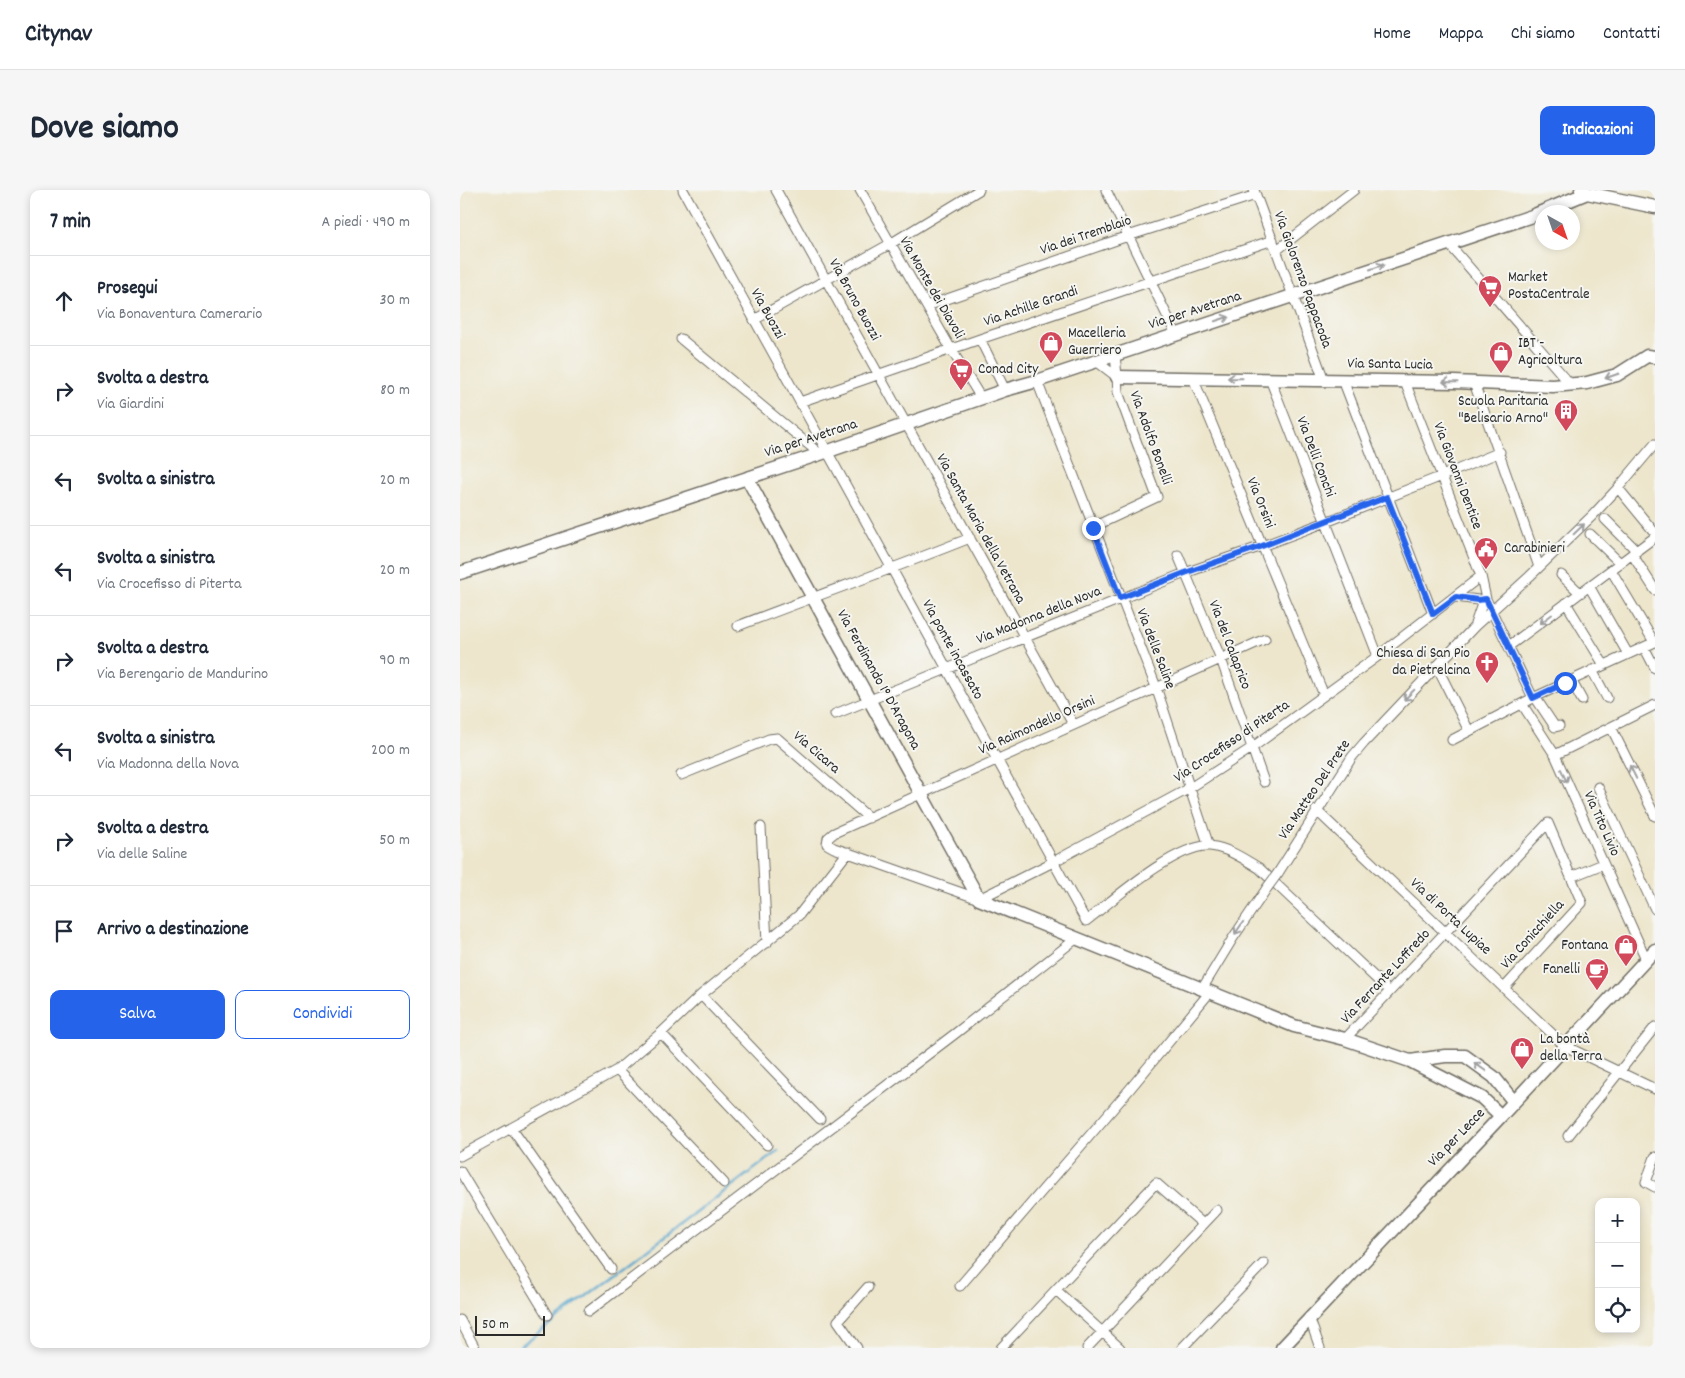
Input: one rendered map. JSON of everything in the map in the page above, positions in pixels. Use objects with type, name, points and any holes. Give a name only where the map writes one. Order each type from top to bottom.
[{"type":"street","name":"Via Buozzi","points":[[683,190],[800,402],[823,452]]},
{"type":"street","name":"Via Bruno Buozzi","points":[[776,190],[907,424]]},
{"type":"street","name":"Via Monte dei Diavoli","points":[[860,190],[981,398]]},
{"type":"street","points":[[754,320],[890,244],[979,190]]},
{"type":"street","points":[[1277,250],[1354,190]]},
{"type":"street","points":[[1108,191],[1176,334]]},
{"type":"street","name":"Via per Avetrana","points":[[460,573],[1532,216],[1584,192],[1655,207]]},
{"type":"street","name":"Via Giolorenzo Pappacoda","points":[[1255,193],[1324,380]]},
{"type":"street","name":"Via dei Tremblaio","points":[[927,306],[1255,193]]},
{"type":"street","name":"Via Achille Grandi","points":[[800,402],[1273,240]]},
{"type":"street","points":[[1448,243],[1571,385]]},
{"type":"street","points":[[681,339],[823,452]]},
{"type":"street","points":[[980,339],[1005,390]]},
{"type":"street","points":[[1115,354],[1117,377]]},
{"type":"street","name":"Via Santa Lucia","points":[[1117,377],[1343,380],[1554,386],[1587,384],[1617,375],[1647,356],[1655,357]]},
{"type":"street","points":[[1096,361],[1117,377]]},
{"type":"street","name":"Via Adolfo Bonelli","points":[[1093,528],[1157,497],[1118,392],[1117,377]]},
{"type":"street","name":"Via Orsini","points":[[1193,378],[1324,695]]},
{"type":"street","name":"Via Delli Conchi","points":[[1270,379],[1378,656]]},
{"type":"street","points":[[1343,380],[1433,614]]},
{"type":"street","name":"Via delle Saline","points":[[1037,381],[1156,687],[1209,846]]},
{"type":"street","name":"Via Giovanni Dentice","points":[[1405,382],[1481,576],[1486,599],[1534,697],[1555,726],[1559,726]]},
{"type":"street","points":[[1474,383],[1500,452],[1539,568]]},
{"type":"street","name":"Via Santa Maria della Vetrana","points":[[907,424],[1024,638],[1074,724]]},
{"type":"street","name":"Via Matteo Del Prete","points":[[960,1286],[1129,1090],[1206,990],[1232,938],[1278,873],[1316,810],[1352,757],[1475,626],[1539,568],[1618,488],[1655,444]]},
{"type":"street","name":"Via ponte incassato","points":[[823,452],[892,570],[1086,920],[1166,860],[1183,851],[1209,846]]},
{"type":"street","name":"Via Madonna della Nova","points":[[835,714],[1120,598],[1326,522],[1500,452]]},
{"type":"street","name":"Via Ferdinando 1° D'Aragona","points":[[747,478],[979,899]]},
{"type":"street","points":[[1618,488],[1655,533]]},
{"type":"street","points":[[1605,519],[1635,552],[1655,590]]},
{"type":"street","points":[[1590,534],[1620,563]]},
{"type":"street","points":[[738,626],[892,570],[970,538]]},
{"type":"street","points":[[1509,646],[1567,605],[1589,586],[1655,538]]},
{"type":"street","name":"Via del Calaprico","points":[[1178,555],[1221,659],[1264,782]]},
{"type":"street","points":[[1452,740],[1534,697],[1655,642],[1611,570]]},
{"type":"street","points":[[1562,575],[1580,593]]},
{"type":"street","name":"Via Crocefisso di Piterta","points":[[979,899],[1053,862],[1190,788],[1253,747],[1378,656],[1481,576]]},
{"type":"street","points":[[1589,586],[1628,654]]},
{"type":"street","points":[[1456,597],[1478,600],[1486,599]]},
{"type":"street","name":"Via Matteo Del Prete","points":[[1475,626],[1481,607],[1486,599]]},
{"type":"street","points":[[1567,605],[1604,665]]},
{"type":"street","name":"Via Raimondello Orsini","points":[[848,852],[827,844],[828,838],[834,833],[921,793],[1265,639]]},
{"type":"street","points":[[1644,647],[1655,668]]},
{"type":"street","points":[[1437,668],[1469,731]]},
{"type":"street","points":[[1592,670],[1607,698]]},
{"type":"street","points":[[1571,680],[1582,700]]},
{"type":"street","name":"Via Tito Livio","points":[[1522,704],[1555,755],[1646,960]]},
{"type":"street","points":[[1555,755],[1655,705]]},
{"type":"street","points":[[1611,727],[1655,816]]},
{"type":"street","name":"Via Cicara","points":[[681,776],[776,738],[869,818]]},
{"type":"street","points":[[1598,787],[1655,909]]},
{"type":"street","name":"Via di Porta Lupiae","points":[[1316,810],[1505,987],[1565,1046],[1655,1089]]},
{"type":"street","name":"Via Ferrante Loffredo","points":[[1345,1039],[1548,823],[1571,877]]},
{"type":"street","points":[[761,828],[767,943]]},
{"type":"street","points":[[1209,846],[1239,855],[1259,868],[1384,986]]},
{"type":"street","points":[[460,1156],[617,1070],[661,1033],[701,995],[799,915],[848,852],[979,899],[1294,1026],[1345,1039],[1410,1061],[1482,1098],[1501,1116]]},
{"type":"street","points":[[1571,877],[1604,864]]},
{"type":"street","name":"Via Conicchiella","points":[[1505,987],[1582,902],[1571,877]]},
{"type":"street","points":[[589,1311],[1077,938]]},
{"type":"street","name":"Via per Lecce","points":[[1288,1345],[1309,1317],[1501,1116],[1655,950]]},
{"type":"street","points":[[701,995],[820,1119]]},
{"type":"street","points":[[1568,1136],[1655,1027]]},
{"type":"street","points":[[661,1033],[767,1145]]},
{"type":"street","points":[[1410,1061],[1445,1056],[1465,1056],[1494,1077],[1514,1102]]},
{"type":"street","points":[[617,1070],[724,1182]]},
{"type":"street","points":[[512,1128],[611,1269]]},
{"type":"street","points":[[1655,1157],[1646,1182],[1655,1187]]},
{"type":"street","points":[[460,1171],[547,1315]]},
{"type":"street","points":[[1001,1348],[1156,1182],[1203,1224]]},
{"type":"street","points":[[1087,1348],[1217,1210]]},
{"type":"street","points":[[1182,1348],[1264,1263]]},
{"type":"street","points":[[857,1348],[838,1321],[868,1287]]},
{"type":"street","points":[[1056,1290],[1120,1348]]},
{"type":"street","points":[[1309,1317],[1320,1348]]},
{"type":"street","points":[[460,1320],[476,1348]]},
{"type":"waterway","points":[[518,1348],[778,1151]]},
{"type":"place","name":"Market PostaCentrale","points":[[1490,308]]},
{"type":"place","name":"Macelleria Guerriero","points":[[1051,364]]},
{"type":"place","name":"IBT - Agricoltura","points":[[1501,374]]},
{"type":"place","name":"Conad City","points":[[961,391]]},
{"type":"place","name":"Scuola Paritaria \"Belisario Arno\"","points":[[1566,432]]},
{"type":"place","name":"Carabinieri","points":[[1486,570]]},
{"type":"place","name":"Chiesa di San Pio da Pietrelcina","points":[[1487,684]]},
{"type":"place","name":"Fontana","points":[[1626,967]]},
{"type":"place","name":"Fanelli","points":[[1597,991]]},
{"type":"place","name":"La bontà della Terra","points":[[1522,1070]]},
{"type":"route","points":[[1093,528],[1120,598],[1326,522],[1387,497],[1433,614],[1456,597],[1478,600],[1486,599],[1533,698],[1565,683]]}]
